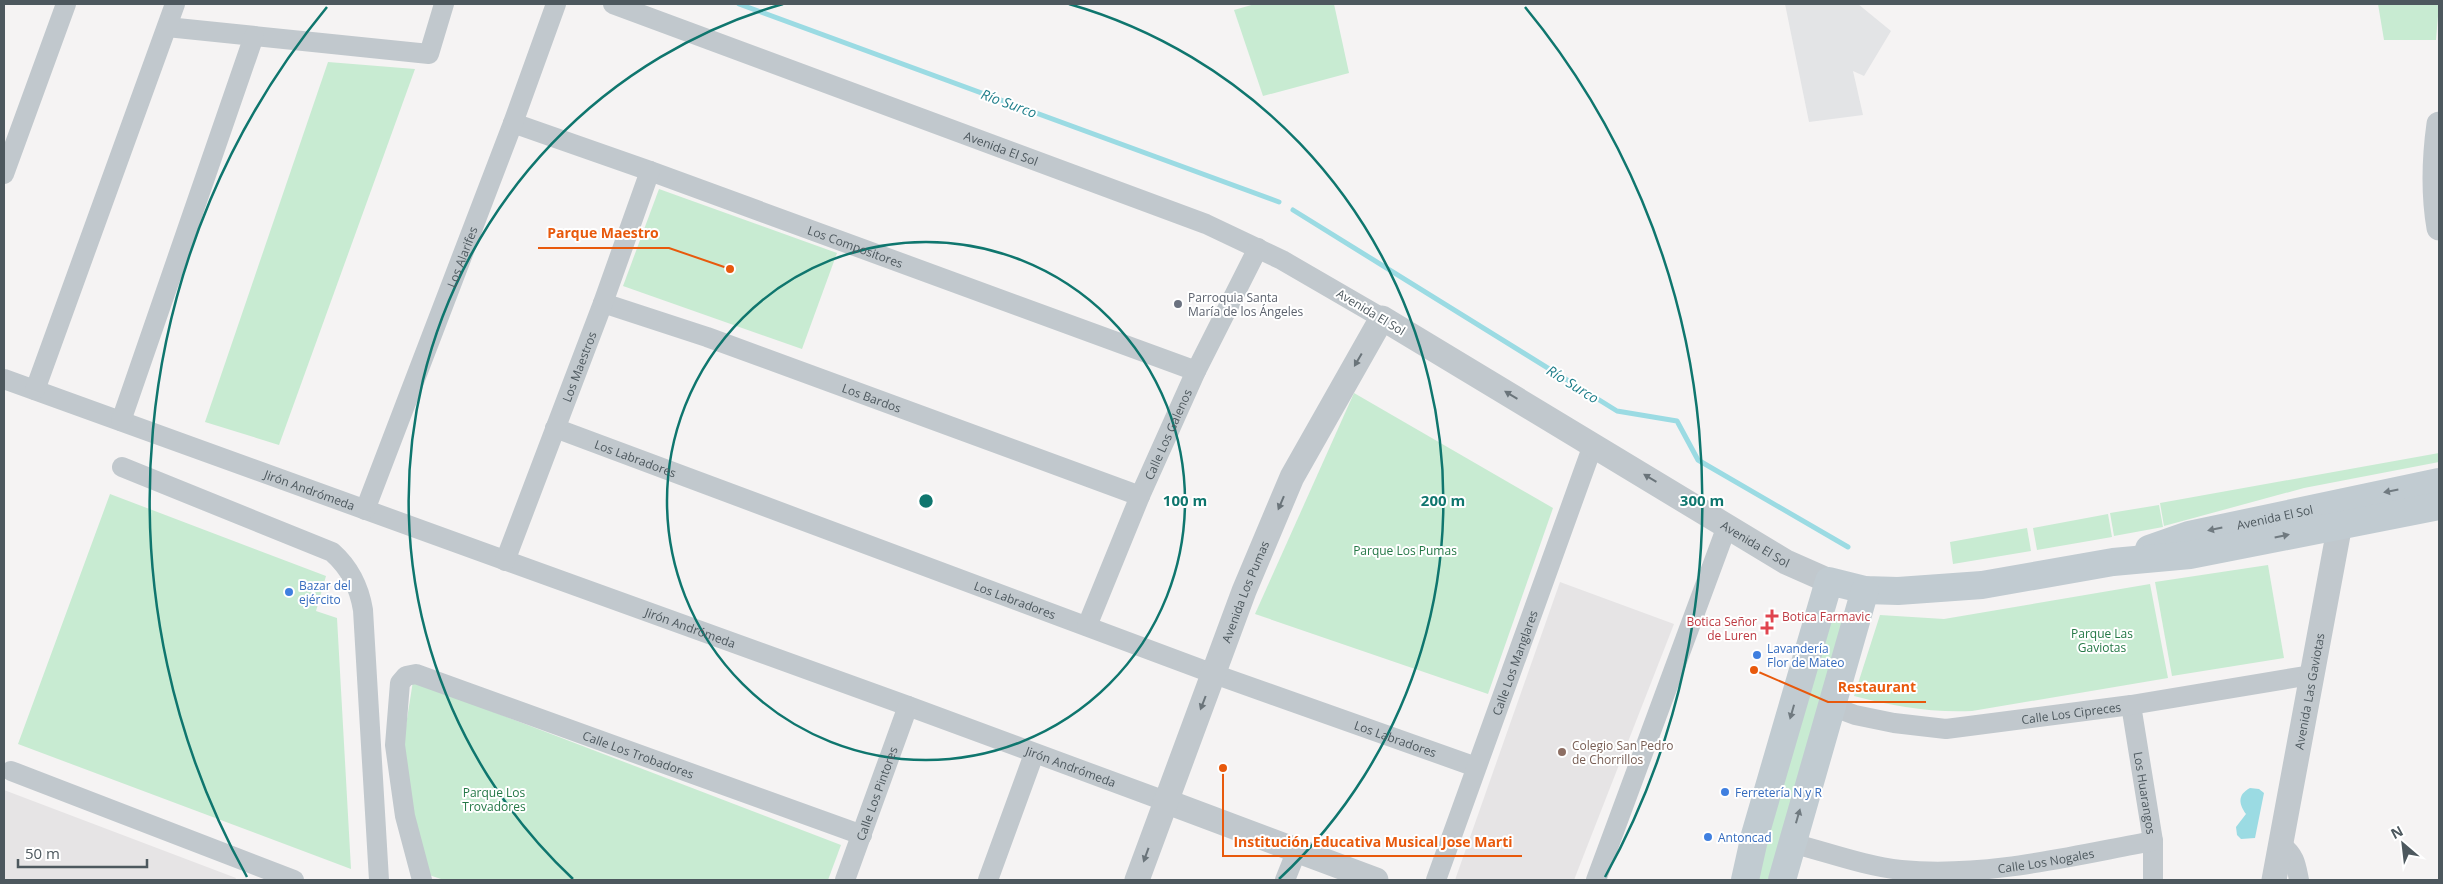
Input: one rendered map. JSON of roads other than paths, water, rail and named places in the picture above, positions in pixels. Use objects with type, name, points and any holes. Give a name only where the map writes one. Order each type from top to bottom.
[{"type":"main road","name":"Avenida El Sol","points":[[2338,513],[2439,482]]},
{"type":"main road","name":"Avenida El Sol","points":[[1829,581],[1865,590],[1898,592],[1982,585],[2113,562],[2189,535],[2338,513],[2439,506]]},
{"type":"main road","points":[[1744,880],[1755,835],[1829,581]]},
{"type":"main road","points":[[1782,880],[1791,843],[1865,590]]},
{"type":"street","points":[[4,174],[66,4]]},
{"type":"street","points":[[35,390],[175,4]]},
{"type":"street","points":[[167,26],[430,54],[444,4]]},
{"type":"street","name":"Los Alarifes","points":[[365,510],[513,123],[556,4]]},
{"type":"street","name":"Avenida El Sol","points":[[613,4],[1081,176],[1206,224],[1258,248],[1382,318],[1786,562],[1829,581]]},
{"type":"street","points":[[121,421],[254,36]]},
{"type":"street","name":"Los Compositores","points":[[513,123],[1196,370]]},
{"type":"street","points":[[2439,124],[2434,163],[2439,228]]},
{"type":"street","name":"Los Maestros","points":[[505,561],[603,303],[650,171]]},
{"type":"street","name":"Calle Los Galenos","points":[[1087,626],[1140,496],[1196,370],[1258,248]]},
{"type":"street","name":"Los Bardos","points":[[603,303],[733,346],[1140,496]]},
{"type":"street","name":"Avenida Los Pumas","points":[[1136,880],[1244,591],[1292,477],[1382,318]]},
{"type":"street","name":"Jirón Andrómeda","points":[[4,379],[908,706],[1376,880]]},
{"type":"street","name":"Los Labradores","points":[[555,428],[1214,674],[1476,767]]},
{"type":"street","name":"Calle Los Manglares","points":[[1436,880],[1593,445]]},
{"type":"street","points":[[122,467],[332,552],[350,572],[361,596],[363,610],[378,880]]},
{"type":"street","name":"Avenida Las Gaviotas","points":[[2274,880],[2282,846],[2338,513]]},
{"type":"street","points":[[1596,880],[1727,526]]},
{"type":"street","name":"Calle Los Trobadores","points":[[421,880],[405,816],[395,745],[400,683],[406,676],[416,674],[862,835]]},
{"type":"street","name":"Calle Los Cipreces","points":[[1831,706],[1855,715],[1894,723],[1946,729],[2131,705],[2311,675]]},
{"type":"street","name":"Los Huarangos","points":[[2131,705],[2153,841],[2153,880]]},
{"type":"street","name":"Calle Los Pintores","points":[[845,880],[908,706]]},
{"type":"street","points":[[988,880],[1034,754]]},
{"type":"street","points":[[11,770],[294,880]]},
{"type":"street","name":"Calle Los Nogales","points":[[1791,843],[1883,867],[1903,870],[1963,871],[2003,868],[2153,841]]},
{"type":"street","points":[[2282,846],[2290,852],[2296,861],[2299,880]]},
{"type":"street","points":[[1285,880],[1297,850]]},
{"type":"water","points":[[2250,788],[2259,789],[2264,793],[2255,838],[2241,839],[2237,835],[2236,827],[2246,814],[2240,800],[2243,794]]},
{"type":"waterway","name":"Río Surco","points":[[739,4],[1279,202]]},
{"type":"waterway","name":"Río Surco","points":[[1293,210],[1617,411],[1677,421],[1698,460],[1848,547]]},
{"type":"place","name":"Parque Maestro","points":[[730,269]]},
{"type":"place","name":"Parroquia Santa María de los Ángeles","points":[[1178,304]]},
{"type":"place","name":"Bazar del ejército","points":[[289,592]]},
{"type":"place","name":"Botica Farmavic","points":[[1772,616]]},
{"type":"place","name":"Botica Señor de Luren","points":[[1767,628]]},
{"type":"place","name":"Lavandería Flor de Mateo","points":[[1757,655]]},
{"type":"place","name":"Restaurant","points":[[1754,670]]},
{"type":"place","name":"Colegio San Pedro de Chorrillos","points":[[1562,752]]},
{"type":"place","name":"Institución Educativa Musical Jose Marti","points":[[1223,768]]},
{"type":"place","name":"Ferretería N y R","points":[[1725,792]]},
{"type":"place","name":"Antoncad","points":[[1708,837]]},
{"type":"park label","name":"Parque Los Pumas","points":[[1405,550]]},
{"type":"park label","name":"Parque Las Gaviotas","points":[[2102,640]]},
{"type":"park label","name":"Parque Los Trovadores","points":[[494,799]]}]
